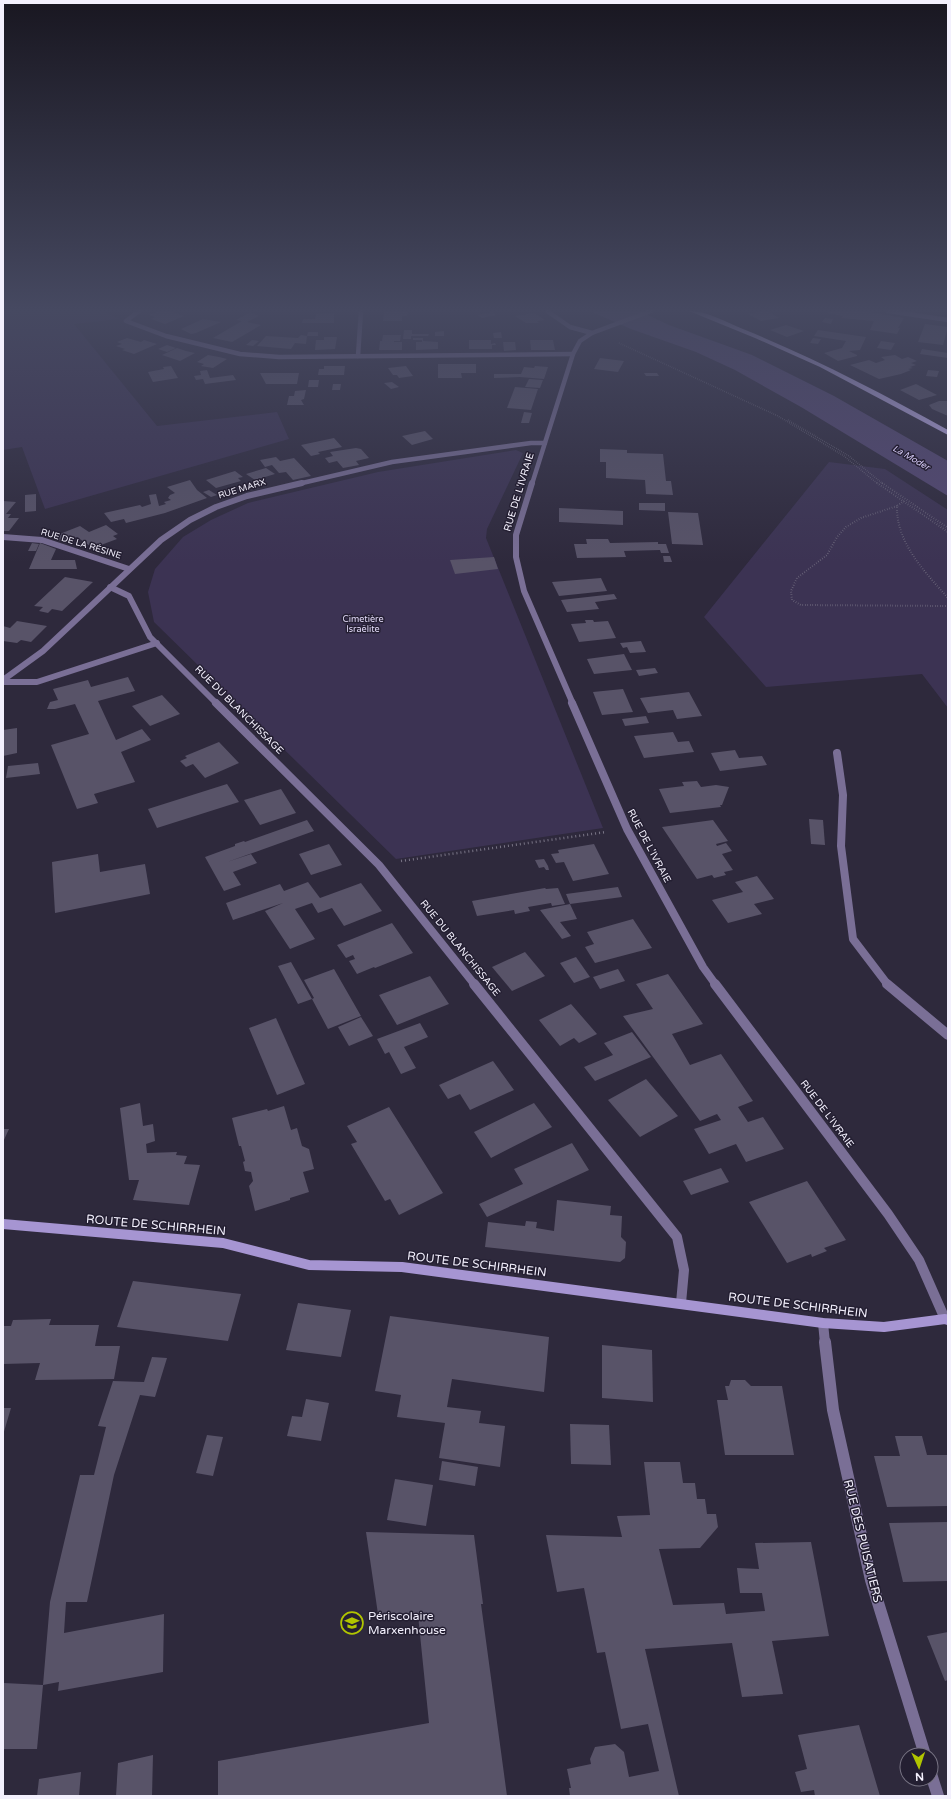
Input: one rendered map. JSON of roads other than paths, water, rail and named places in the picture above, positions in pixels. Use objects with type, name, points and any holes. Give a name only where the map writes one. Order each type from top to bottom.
[{"type":"main road","points":[[881,395],[948,433]]},
{"type":"street","name":"RUE DE L'IVRAIE","points":[[560,395],[516,535],[516,557],[524,591],[627,829],[703,967],[888,1214],[919,1260],[947,1319]]},
{"type":"street","name":"RUE MARX","points":[[3,681],[43,652],[161,540],[190,520],[216,507],[247,496],[392,462],[532,443],[545,443]]},
{"type":"street","name":"RUE DE LA RÉSINE","points":[[3,537],[42,540],[129,569]]},
{"type":"street","name":"RUE DU BLANCHISSAGE","points":[[110,587],[129,596],[150,637],[379,865],[677,1237],[685,1267],[685,1284],[681,1303]]},
{"type":"street","points":[[3,681],[37,682],[157,644]]},
{"type":"street","points":[[837,754],[843,795],[841,846],[853,939],[888,985],[948,1035]]},
{"type":"street","name":"ROUTE DE SCHIRRHEIN","points":[[3,1224],[223,1243],[310,1265],[402,1267],[823,1323],[884,1327],[947,1319]]},
{"type":"street","name":"RUE DES PUISATIERS","points":[[823,1323],[833,1410],[871,1580],[923,1747]]},
{"type":"water","name":"La Moder","points":[[780,395],[832,395],[948,461],[948,496]]},
{"type":"place","name":"Périscolaire Marxenhouse","points":[[352,1623]]},
{"type":"park label","name":"Cimetière Israëlite","points":[[363,624]]}]
